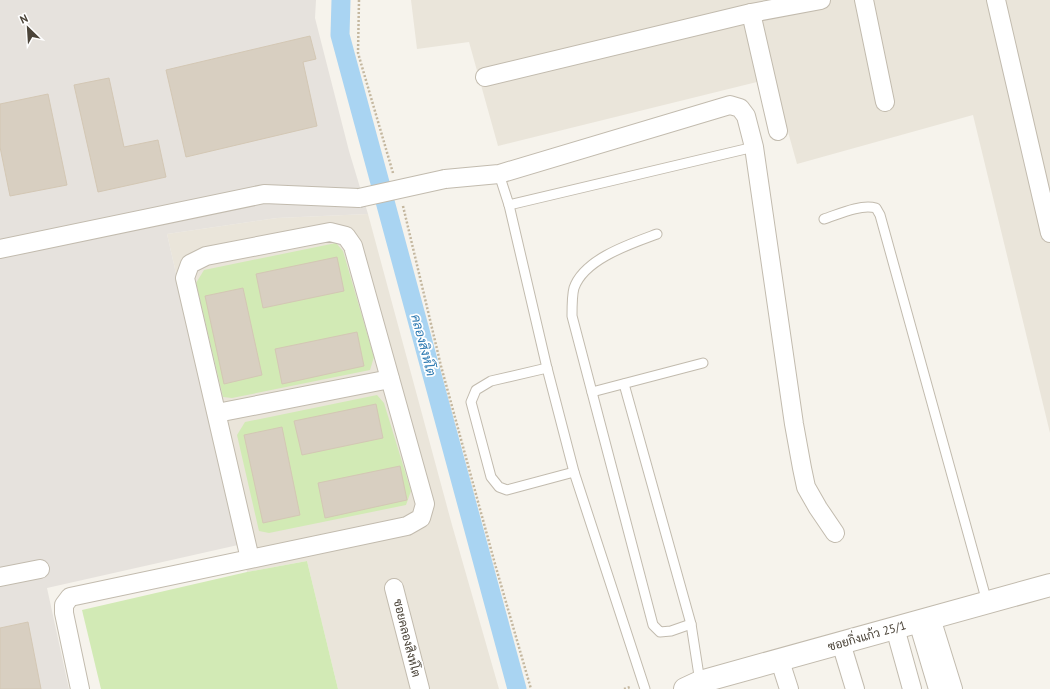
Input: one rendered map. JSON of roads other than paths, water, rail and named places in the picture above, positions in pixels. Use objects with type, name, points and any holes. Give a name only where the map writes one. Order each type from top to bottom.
[{"type":"street","points":[[485,77],[751,13],[821,0]]},
{"type":"street","points":[[864,0],[885,102]]},
{"type":"street","points":[[996,0],[1050,233]]},
{"type":"street","points":[[751,13],[778,131]]},
{"type":"street","points":[[0,249],[264,194],[359,198],[445,179],[499,174],[730,105],[740,108],[746,116],[754,147],[794,424],[806,487],[835,533]]},
{"type":"street","points":[[80,689],[64,613],[64,605],[70,597],[407,526],[421,518],[425,504],[352,246],[346,236],[330,232],[206,256],[190,264],[185,278],[250,559]]},
{"type":"street","points":[[217,414],[390,379]]},
{"type":"street","points":[[0,577],[40,569]]},
{"type":"street","name":"ซอยกิ่งแก้ว 25/1","points":[[692,686],[1050,585]]},
{"type":"street","name":"ซอยคลองสิงห์โต","points":[[394,588],[420,689]]},
{"type":"street","points":[[925,620],[938,689]]},
{"type":"street","points":[[925,620],[954,689]]},
{"type":"street","points":[[894,628],[912,689]]},
{"type":"street","points":[[841,643],[855,689]]},
{"type":"street","points":[[780,660],[789,689]]},
{"type":"lane","points":[[509,205],[754,147]]},
{"type":"lane","points":[[499,174],[509,205],[547,368],[574,472],[645,689]]},
{"type":"lane","points":[[824,219],[862,207],[870,206],[876,208],[880,215],[987,602]]},
{"type":"lane","points":[[657,234],[620,248],[597,261],[583,273],[574,289],[572,316],[653,625],[660,632],[671,631],[691,624]]},
{"type":"lane","points":[[592,392],[703,363]]},
{"type":"lane","points":[[547,368],[491,381],[476,390],[471,402],[491,477],[499,487],[507,490],[574,472]]},
{"type":"lane","points":[[624,384],[691,624],[692,686]]},
{"type":"waterway","name":"คลองสิงห์โต","points":[[341,0],[340,35],[517,689]]}]
